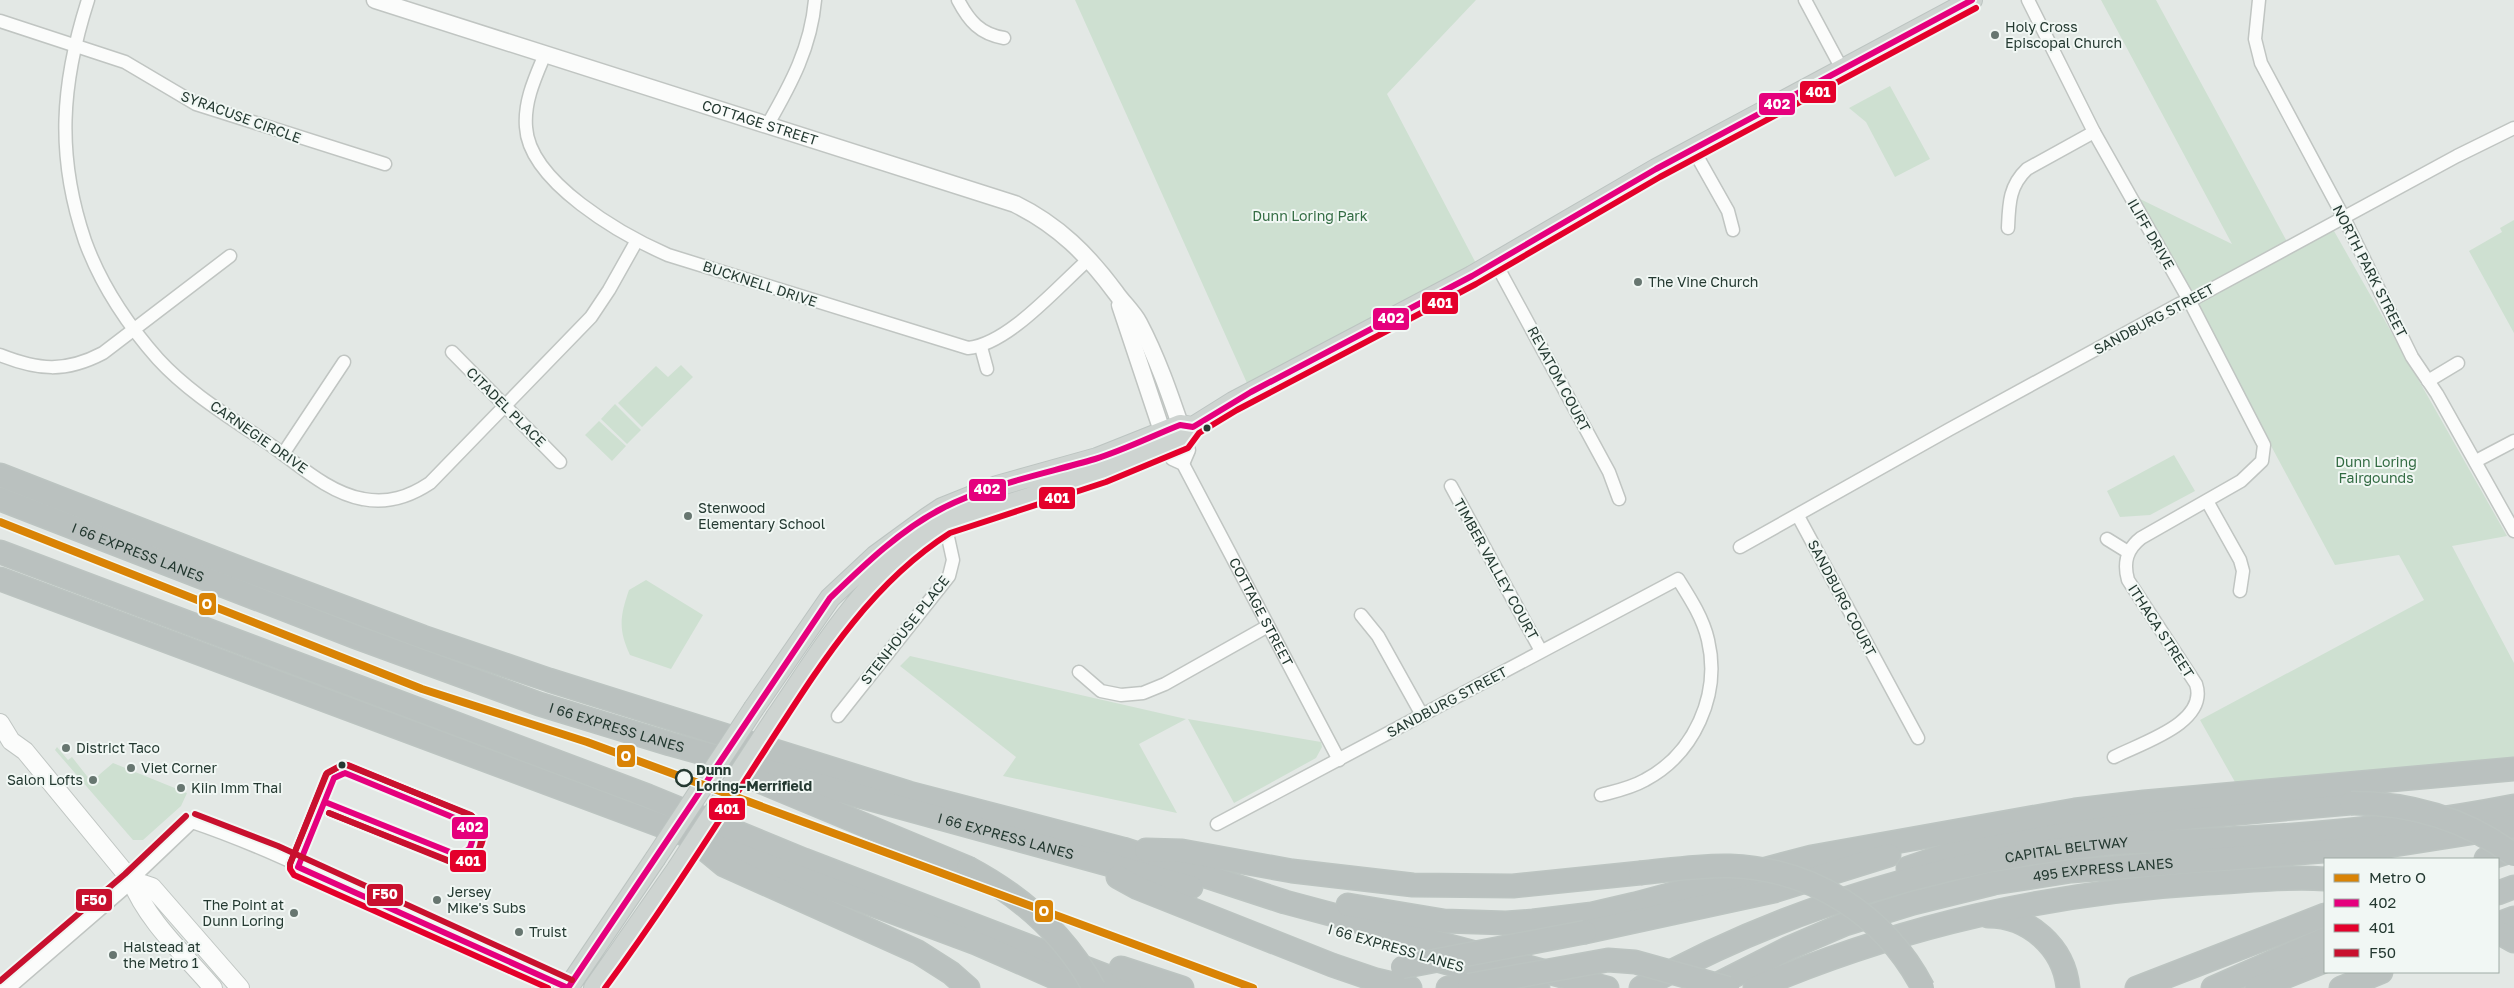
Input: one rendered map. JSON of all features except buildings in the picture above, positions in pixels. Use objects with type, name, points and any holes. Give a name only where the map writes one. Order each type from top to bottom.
[{"type":"highway","points":[[0,475],[342,606],[549,680],[909,792],[1122,850],[1248,891],[1445,946],[1608,988]]},
{"type":"highway","name":"I 66 EXPRESS LANES","points":[[0,499],[458,676],[539,704],[670,744],[1087,859],[1538,988]]},
{"type":"highway","points":[[0,546],[124,598]]},
{"type":"highway","points":[[0,552],[648,796],[804,860],[1137,988]]},
{"type":"highway","points":[[0,579],[976,943],[1074,985]]},
{"type":"highway","points":[[670,744],[968,868],[1002,888],[1045,922],[1076,960],[1094,988]]},
{"type":"highway","points":[[1248,891],[1283,891],[1375,911],[1444,921],[1506,923],[1532,921],[1592,914],[1812,858],[2075,810],[2144,802],[2514,769]]},
{"type":"highway","points":[[1783,921],[1905,869],[1997,840],[2070,828],[2351,803],[2393,805],[2436,814],[2479,832],[2514,856]]},
{"type":"highway","name":"CAPITAL BELTWAY","points":[[1640,988],[1701,957],[1783,921],[1861,893],[1919,878],[2068,849],[2114,843],[2203,840],[2396,825],[2514,806]]},
{"type":"highway","name":"495 EXPRESS LANES","points":[[1710,988],[1789,948],[1845,924],[1913,903],[1994,883],[2071,871],[2388,846],[2514,826]]},
{"type":"highway","points":[[1301,954],[1360,968],[1378,970],[1402,967],[1585,932],[1782,889],[1971,830]]},
{"type":"highway","points":[[684,833],[724,865],[918,952],[950,973],[968,988]]},
{"type":"highway","points":[[1122,850],[1182,851],[1292,871],[1423,885],[1513,886],[1730,866],[1771,870],[1811,883],[1844,900],[1871,920],[1901,953],[1923,988]]},
{"type":"highway","points":[[2489,858],[2514,850]]},
{"type":"highway","points":[[1087,859],[1138,888],[1301,954],[1376,980],[1410,988]]},
{"type":"highway","points":[[804,860],[854,870],[1182,988]]},
{"type":"highway","points":[[2499,872],[2514,866]]},
{"type":"highway","points":[[1756,988],[1837,955],[1967,918],[2032,903],[2138,888],[2292,878],[2324,879]]},
{"type":"highway","points":[[2499,893],[2514,887]]},
{"type":"highway","points":[[2137,988],[2324,915]]},
{"type":"highway","points":[[1967,918],[1991,916],[2007,918],[2035,931],[2048,941],[2057,953],[2063,966],[2068,988]]},
{"type":"highway","points":[[2499,924],[2514,918]]},
{"type":"highway","points":[[2499,933],[2514,941]]},
{"type":"highway","points":[[2213,988],[2324,939]]},
{"type":"highway","points":[[1459,987],[1608,960],[1635,962],[1728,988]]},
{"type":"highway","points":[[2257,988],[2324,961]]},
{"type":"highway","points":[[2341,988],[2378,973]]},
{"type":"main road","points":[[568,988],[754,708],[830,598],[875,556],[997,486],[1178,434],[1239,399],[1495,262],[1693,149],[1972,0]]},
{"type":"main road","points":[[594,988],[677,869],[776,717],[845,617],[874,582],[944,517]]},
{"type":"main road","points":[[0,718],[20,733],[24,751]]},
{"type":"main road","points":[[0,723],[11,741],[24,751],[131,880],[138,897],[148,912],[213,988]]},
{"type":"main road","points":[[131,880],[152,887],[240,988]]},
{"type":"street","name":"CARNEGIE DRIVE","points":[[88,0],[74,44],[65,125],[70,186],[83,234],[98,271],[133,329],[159,360],[191,390],[320,480],[351,496],[378,501],[395,500],[416,493],[430,483],[591,317],[609,290],[636,242]]},
{"type":"street","name":"COTTAGE STREET","points":[[375,0],[1014,204],[1055,227],[1089,259],[1138,321],[1178,434],[1189,450],[1183,464]]},
{"type":"street","points":[[768,124],[795,77],[804,56],[814,18],[815,0]]},
{"type":"street","points":[[958,0],[975,26],[984,32],[1004,38]]},
{"type":"street","points":[[1805,0],[1842,69]]},
{"type":"street","name":"ILIFF DRIVE","points":[[2028,0],[2094,132],[2189,300],[2262,438],[2264,454],[2257,468],[2241,481],[2207,501]]},
{"type":"street","name":"NORTH PARK STREET","points":[[2259,0],[2256,39],[2261,63],[2344,218],[2412,356],[2476,461],[2514,531]]},
{"type":"street","name":"SYRACUSE CIRCLE","points":[[0,21],[126,62],[196,104],[385,164]]},
{"type":"street","name":"BUCKNELL DRIVE","points":[[545,54],[531,87],[526,111],[526,128],[533,153],[554,182],[610,225],[636,242],[668,255],[958,347],[981,347]]},
{"type":"street","name":"SANDBURG STREET","points":[[1798,516],[1950,429],[2514,128]]},
{"type":"street","points":[[2008,228],[2009,198],[2019,177],[2027,169],[2094,132]]},
{"type":"street","points":[[1693,149],[1728,211],[1733,230]]},
{"type":"street","points":[[0,355],[34,367],[67,366],[89,360],[102,353],[230,256]]},
{"type":"street","points":[[987,369],[981,347],[1011,330],[1089,259]]},
{"type":"street","name":"REVATOM COURT","points":[[1495,262],[1609,472],[1619,498]]},
{"type":"street","name":"CITADEL PLACE","points":[[452,352],[560,462]]},
{"type":"street","points":[[283,454],[344,362]]},
{"type":"street","points":[[2428,381],[2458,364]]},
{"type":"street","name":"COTTAGE STREET","points":[[1178,434],[1172,459],[1183,464],[1338,760]]},
{"type":"street","points":[[2476,461],[2514,441]]},
{"type":"street","name":"TIMBER VALLEY COURT","points":[[1450,486],[1541,651]]},
{"type":"street","points":[[2107,539],[2128,552],[2141,538],[2207,501],[2240,560],[2243,571],[2240,591]]},
{"type":"street","points":[[1740,547],[1798,516]]},
{"type":"street","name":"SANDBURG COURT","points":[[1798,516],[1918,738]]},
{"type":"street","name":"STENHOUSE PLACE","points":[[838,716],[949,576],[953,560],[944,517]]},
{"type":"street","name":"ITHACA STREET","points":[[2114,757],[2184,721],[2195,708],[2198,699],[2196,684],[2128,580],[2126,562],[2128,552]]},
{"type":"street","name":"SANDBURG STREET","points":[[1217,824],[1678,578],[1694,604],[1708,640],[1711,675],[1704,712],[1685,746],[1659,771],[1629,788],[1601,794]]},
{"type":"street","points":[[1361,615],[1378,636],[1422,715]]},
{"type":"street","points":[[1079,672],[1101,691],[1121,695],[1143,693],[1165,684],[1268,626]]},
{"type":"street","points":[[6,988],[131,880],[192,822],[344,886],[568,988]]},
{"type":"green space","name":"Dunn Loring Park","points":[[1075,0],[1476,0],[1387,94],[1480,271],[1251,392]]},
{"type":"green space","name":"Dunn Loring Fairgounds","points":[[2101,0],[2156,0],[2291,249],[2334,231],[2507,536],[2452,546],[2514,663],[2514,767],[2235,782],[2200,720],[2424,600],[2399,555],[2335,565],[2138,198],[2232,244]]},
{"type":"green space","points":[[1890,86],[1930,159],[1895,177],[1866,122],[1849,108]]},
{"type":"green space","points":[[2514,220],[2514,333],[2469,251],[2502,232],[2500,228]]},
{"type":"green space","points":[[681,365],[693,377],[642,427],[618,403],[656,366],[668,377]]},
{"type":"green space","points":[[615,404],[641,430],[627,444],[601,419]]},
{"type":"green space","points":[[599,421],[626,446],[612,461],[585,435]]},
{"type":"green space","points":[[2174,455],[2195,491],[2150,515],[2120,517],[2107,491]]},
{"type":"green space","points":[[646,580],[703,615],[671,669],[630,655],[626,646],[622,630],[622,615],[629,590]]},
{"type":"green space","points":[[910,656],[1186,719],[1139,744],[1177,813],[1003,776],[1016,757],[900,666]]},
{"type":"green space","points":[[1188,719],[1321,742],[1322,747],[1316,758],[1234,803]]},
{"type":"green space","points":[[57,747],[68,760],[72,757],[90,780],[95,780],[113,763],[187,793],[181,806],[143,840],[133,840],[55,750]]},
{"type":"metro line","name":"O","points":[[0,522],[422,689],[587,742],[1253,988]]},
{"type":"transit line","name":"402","points":[[568,988],[830,598],[869,561],[912,526],[943,508],[979,492],[1106,455],[1180,425],[1193,427],[1251,392],[1472,276],[1656,169],[1972,0]]},
{"type":"transit line","name":"401","points":[[605,988],[667,900],[804,690],[846,631],[869,603],[894,578],[921,554],[950,533],[1106,482],[1188,448],[1199,433],[1237,410],[1476,284],[1660,177],[1976,8]]},
{"type":"transit line","name":"F50","points":[[290,864],[326,774],[344,764],[471,815],[480,829],[480,845],[478,852],[473,858],[466,863],[458,865],[329,813]]},
{"type":"transit line","name":"401","points":[[329,813],[460,865],[469,861],[482,844],[483,834],[472,816],[348,765],[342,765],[327,773],[290,864],[290,869],[294,875],[548,988]]},
{"type":"transit line","name":"402","points":[[325,802],[460,856],[470,848],[474,835],[467,823],[345,773],[334,778],[298,867],[568,988]]},
{"type":"transit line","name":"F50","points":[[195,814],[278,846],[572,980]]},
{"type":"transit line","name":"F50","points":[[0,981],[125,874],[186,816]]},
{"type":"place","name":"Holy Cross Episcopal Church","points":[[1995,35]]},
{"type":"place","name":"The Vine Church","points":[[1638,282]]},
{"type":"place","name":"Stenwood Elementary School","points":[[688,516]]},
{"type":"place","name":"District Taco","points":[[66,748]]},
{"type":"place","name":"Viet Corner","points":[[131,768]]},
{"type":"place","name":"Dunn Loring–Merrifield","points":[[684,778]]},
{"type":"place","name":"Salon Lofts","points":[[93,780]]},
{"type":"place","name":"Kiin Imm Thai","points":[[181,788]]},
{"type":"place","name":"Jersey Mike's Subs","points":[[437,900]]},
{"type":"place","name":"The Point at Dunn Loring","points":[[294,913]]},
{"type":"place","name":"Truist","points":[[519,932]]},
{"type":"place","name":"Halstead at the Metro 1","points":[[113,955]]}]
